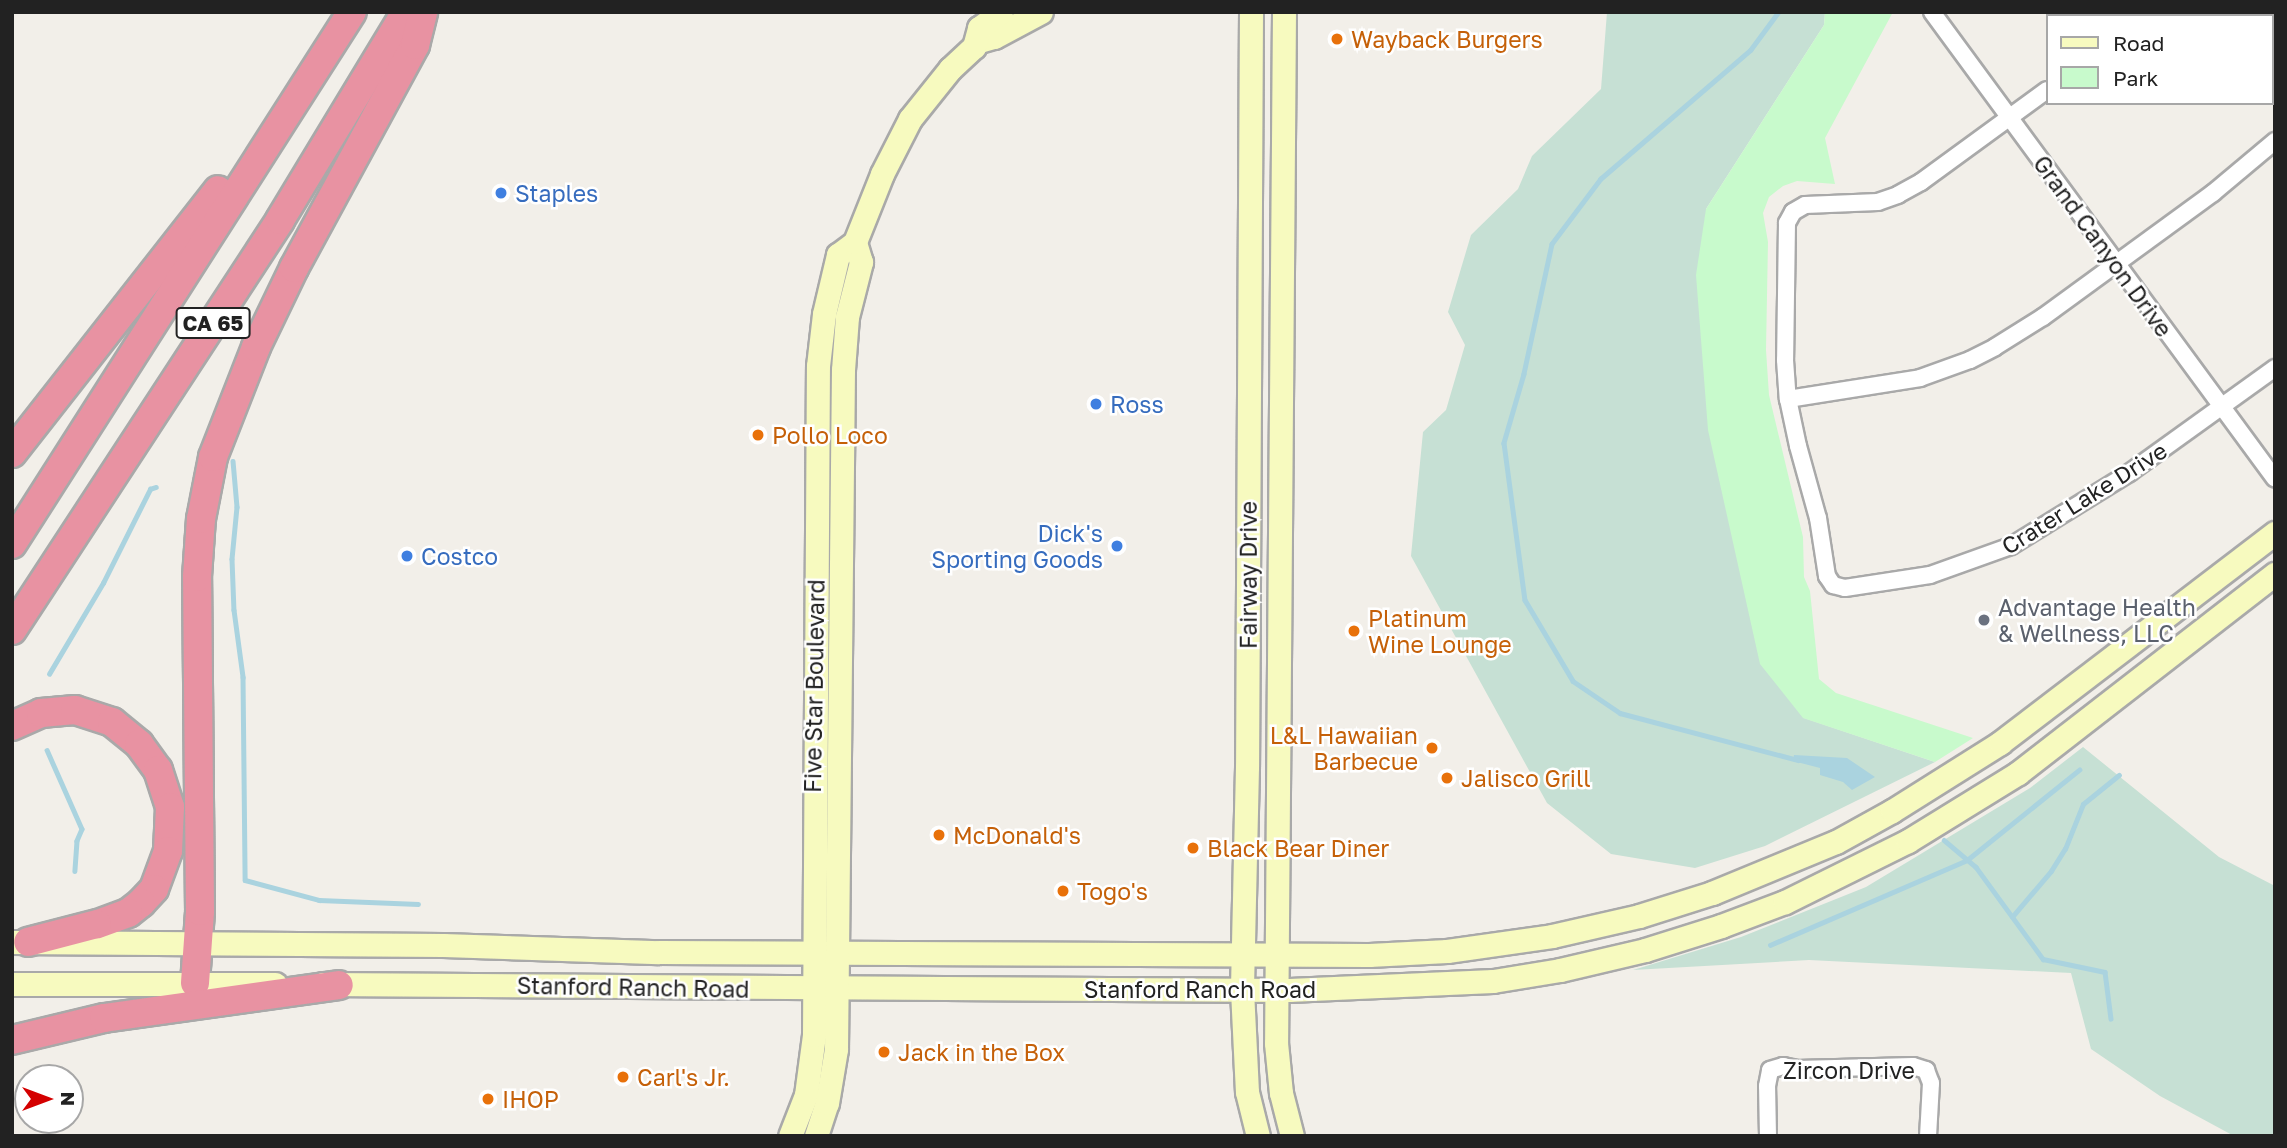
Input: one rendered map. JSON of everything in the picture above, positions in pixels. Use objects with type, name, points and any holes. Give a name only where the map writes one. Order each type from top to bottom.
[{"type":"highway","name":"CA 65","points":[[12,544],[352,12]]},
{"type":"highway","name":"CA 65","points":[[12,630],[280,220],[406,12]]},
{"type":"highway","points":[[195,984],[200,847],[197,577],[201,519],[213,457],[256,347],[294,268],[415,45],[423,12]]},
{"type":"highway","points":[[12,453],[239,162],[288,109]]},
{"type":"highway","points":[[12,466],[53,402]]},
{"type":"highway","points":[[12,726],[41,713],[75,710],[112,722],[139,744],[158,770],[170,807],[168,851],[154,889],[141,903],[128,913],[97,924],[20,942]]},
{"type":"highway","points":[[12,1040],[104,1018],[340,985]]},
{"type":"main road","name":"Five Star Boulevard","points":[[827,952],[813,846],[818,366],[824,314],[838,255],[855,242],[882,174],[910,119],[976,42],[979,28],[1001,12]]},
{"type":"main road","name":"Five Star Boulevard","points":[[976,42],[994,37],[1041,12]]},
{"type":"main road","name":"Fairway Drive","points":[[1251,12],[1242,990],[1247,1092],[1258,1136]]},
{"type":"main road","name":"Fairway Drive","points":[[1284,12],[1277,990],[1279,1075],[1292,1136]]},
{"type":"main road","name":"Five Star Boulevard","points":[[798,1134],[833,1074],[827,952],[840,791],[843,370],[847,317],[860,262],[855,242]]},
{"type":"main road","name":"Stanford Ranch Road","points":[[20,942],[1277,955],[1422,953],[1552,936],[1639,916],[1773,869],[1836,842],[1942,783],[2063,697],[2275,533]]},
{"type":"main road","points":[[1248,543],[1279,542]]},
{"type":"main road","points":[[2249,593],[2275,552]]},
{"type":"main road","name":"Stanford Ranch Road","points":[[12,984],[1277,990],[1465,983],[1533,974],[1645,950],[1785,902],[1908,841],[2018,773],[2275,574]]},
{"type":"main road","points":[[813,790],[840,791]]},
{"type":"street","name":"Grand Canyon Drive","points":[[1932,12],[2275,478]]},
{"type":"street","points":[[2046,91],[1921,182],[1898,195],[1878,202],[1805,205],[1793,212],[1787,223],[1785,360],[1788,399],[1900,383],[1970,360],[2019,334],[2214,193],[2275,141]]},
{"type":"street","name":"Crater Lake Drive","points":[[1788,399],[1818,518],[1827,576],[1833,584],[1845,587],[1930,575],[1994,554],[2093,497],[2275,368]]},
{"type":"street","name":"Zircon Drive","points":[[1768,1136],[1767,1086],[1770,1070],[1783,1066],[1797,1069],[1898,1069],[1913,1066],[1926,1070],[1931,1083],[1928,1136]]},
{"type":"green space","points":[[1607,12],[1825,12],[1824,25],[1706,209],[1804,718],[1935,762],[1765,846],[1695,868],[1611,854],[1547,803],[1411,556],[1423,432],[1446,410],[1465,345],[1448,312],[1471,235],[1518,189],[1532,156],[1601,89]]},
{"type":"green space","points":[[1825,12],[1893,12],[1825,138],[1835,184],[1797,181],[1783,186],[1769,197],[1763,213],[1768,242],[1766,350],[1769,395],[1803,537],[1804,577],[1810,591],[1819,679],[1836,693],[1973,738],[1935,762],[1803,718],[1760,664],[1708,430],[1696,275],[1706,209],[1824,25]]},
{"type":"green space","points":[[2083,747],[2219,857],[2275,886],[2275,1136],[2234,1136],[2160,1096],[2091,1049],[2071,973],[1809,960],[1633,970],[1741,937],[1866,887],[2030,788]]},
{"type":"water","points":[[1794,755],[1847,758],[1875,777],[1852,790],[1843,782],[1820,775],[1820,768],[1793,761]]},
{"type":"waterway","points":[[1779,12],[1751,50],[1601,179],[1552,244],[1524,374],[1504,443],[1525,600],[1573,681],[1620,713],[1798,760]]},
{"type":"waterway","points":[[233,461],[237,507],[232,559],[234,610],[243,677],[245,880],[319,900],[418,904]]},
{"type":"waterway","points":[[49,674],[103,583],[150,489],[156,487]]},
{"type":"waterway","points":[[47,750],[82,829],[77,841],[75,871]]},
{"type":"waterway","points":[[1770,945],[1967,860],[2079,770]]},
{"type":"waterway","points":[[2012,917],[2051,871],[2065,849],[2083,804],[2119,775]]},
{"type":"waterway","points":[[1944,840],[1976,867],[2043,959],[2105,972],[2111,1019]]},
{"type":"place","name":"Wayback Burgers","points":[[1337,39]]},
{"type":"place","name":"Staples","points":[[501,193]]},
{"type":"place","name":"Ross","points":[[1096,404]]},
{"type":"place","name":"Pollo Loco","points":[[758,435]]},
{"type":"place","name":"Dick's Sporting Goods","points":[[1117,546]]},
{"type":"place","name":"Costco","points":[[407,556]]},
{"type":"place","name":"Advantage Health & Wellness, LLC","points":[[1984,620]]},
{"type":"place","name":"Platinum Wine Lounge","points":[[1354,631]]},
{"type":"place","name":"L&L Hawaiian Barbecue","points":[[1432,748]]},
{"type":"place","name":"Jalisco Grill","points":[[1447,778]]},
{"type":"place","name":"McDonald's","points":[[939,835]]},
{"type":"place","name":"Black Bear Diner","points":[[1193,848]]},
{"type":"place","name":"Togo's","points":[[1063,891]]},
{"type":"place","name":"Jack in the Box","points":[[884,1052]]},
{"type":"place","name":"Carl's Jr.","points":[[623,1077]]},
{"type":"place","name":"IHOP","points":[[488,1099]]}]
